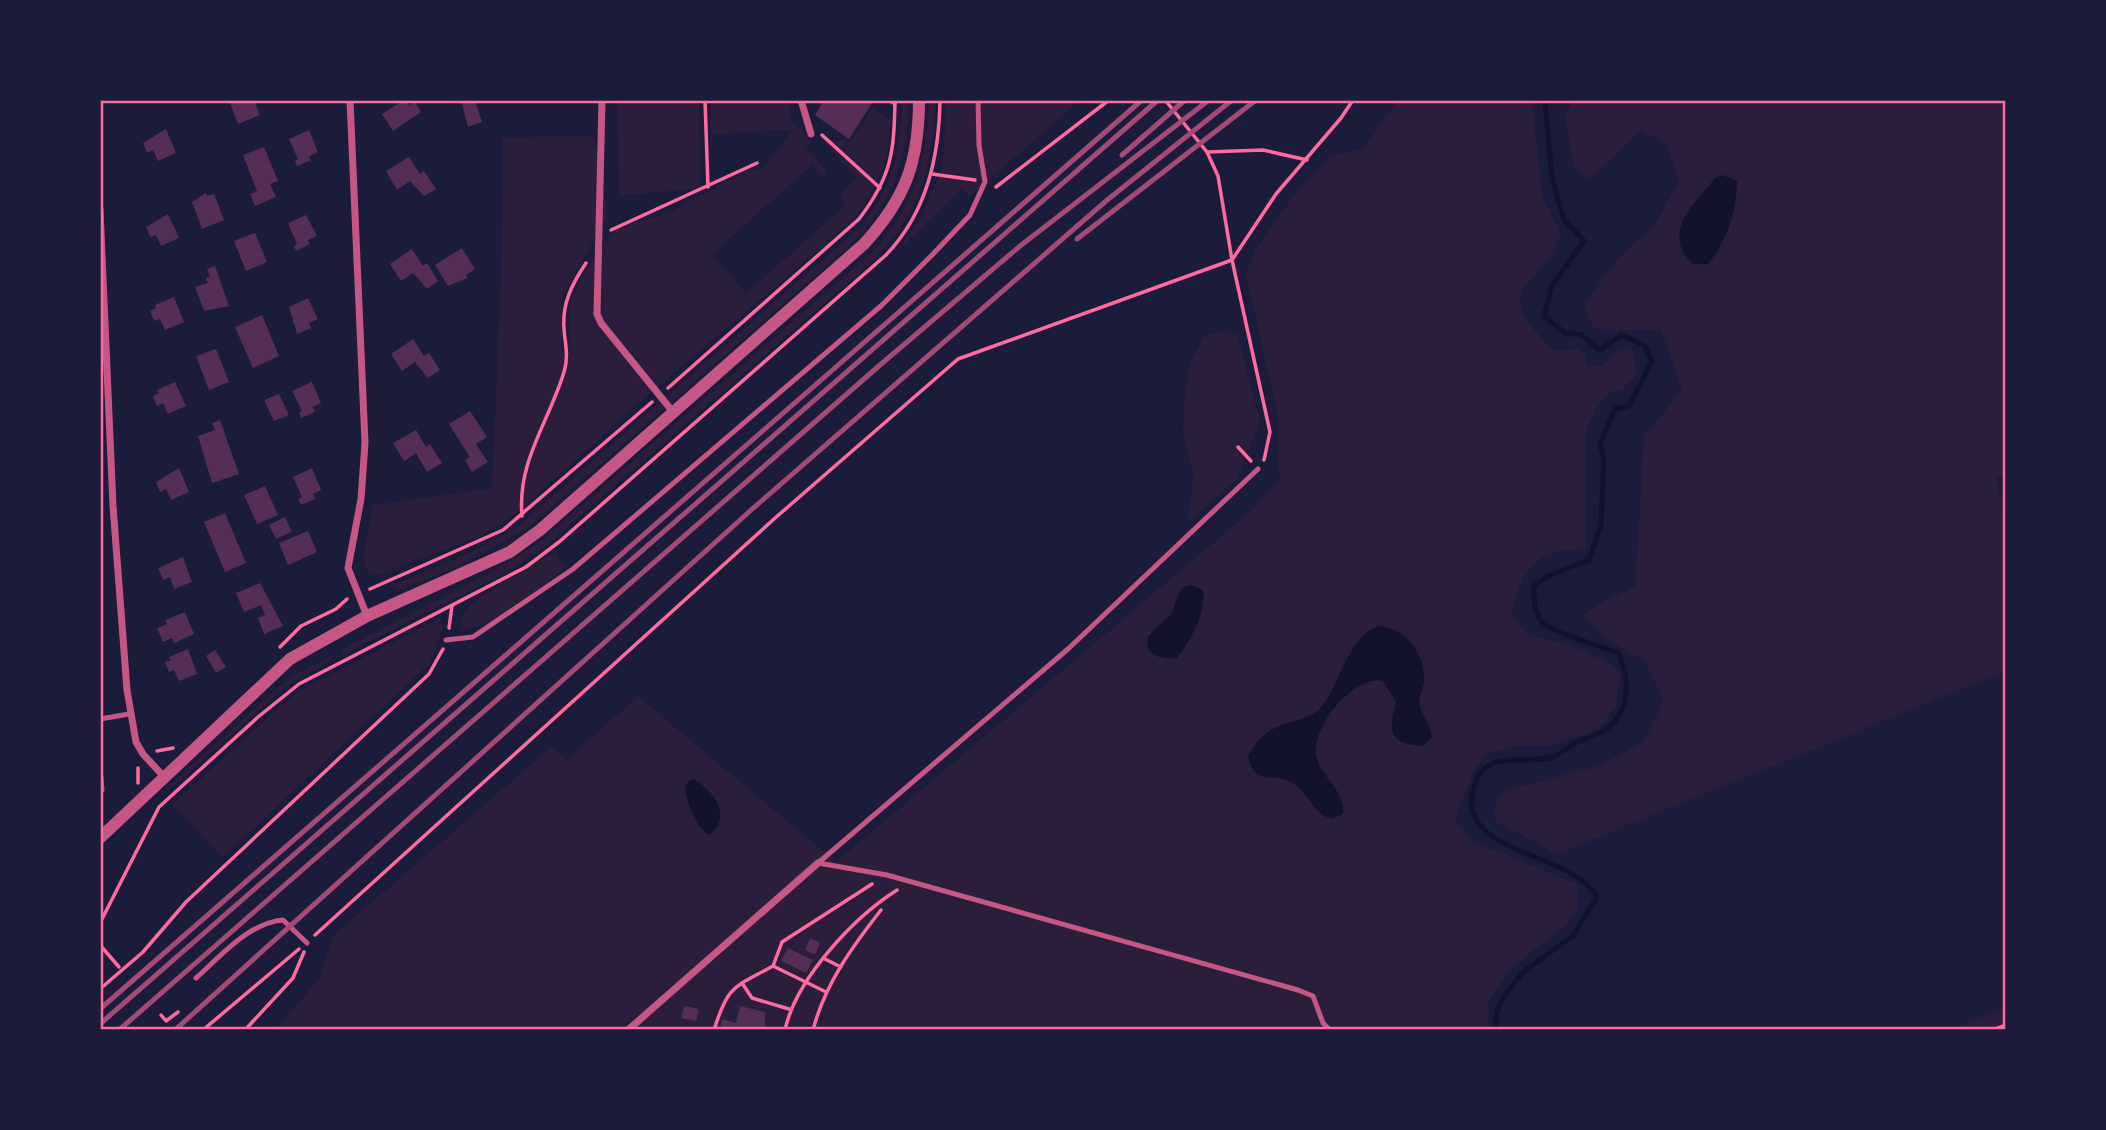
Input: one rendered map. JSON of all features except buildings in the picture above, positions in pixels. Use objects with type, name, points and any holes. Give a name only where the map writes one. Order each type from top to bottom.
[{"type":"street","points":[[350,100],[365,443],[361,499],[348,568],[356,595],[367,616]]},
{"type":"street","points":[[602,100],[597,313],[601,323],[673,412]]},
{"type":"street","points":[[802,100],[811,134]]},
{"type":"street","points":[[100,838],[290,659],[367,616],[510,552],[540,530],[878,229],[898,201],[910,171],[918,136],[919,100]]},
{"type":"street","points":[[100,208],[113,506],[130,714],[143,754],[164,778]]},
{"type":"street","points":[[628,1030],[818,863]]},
{"type":"lane","points":[[446,640],[473,637],[499,622],[573,569],[883,305],[970,215],[985,182],[979,145],[978,100]]},
{"type":"lane","points":[[818,863],[1068,649],[1258,469]]},
{"type":"lane","points":[[100,719],[130,714]]},
{"type":"lane","points":[[100,768],[102,790]]},
{"type":"lane","points":[[818,863],[887,875],[1298,990],[1313,996],[1323,1023],[1330,1030]]},
{"type":"lane","points":[[195,978],[245,935],[272,921],[283,920],[307,943]]},
{"type":"path","points":[[705,100],[708,187]]},
{"type":"path","points":[[273,654],[301,626],[356,595],[476,545],[522,516],[842,236],[863,213],[880,188],[893,155],[895,102],[889,100]]},
{"type":"path","points":[[994,189],[1109,100]]},
{"type":"path","points":[[1166,100],[1207,152],[1218,176],[1232,260],[1270,432],[1267,455],[1258,469],[1238,447]]},
{"type":"path","points":[[203,1030],[307,943],[774,519],[958,359],[1232,260],[1276,194],[1307,160],[1353,100]]},
{"type":"path","points":[[811,134],[818,132],[880,188]]},
{"type":"path","points":[[1207,152],[1262,150],[1307,160]]},
{"type":"path","points":[[522,516],[523,476],[529,455],[567,360],[564,328],[566,297],[598,242],[606,232],[757,163]]},
{"type":"path","points":[[932,174],[985,182]]},
{"type":"path","points":[[100,923],[159,807],[299,684],[452,606],[446,640],[429,674],[186,902],[143,952],[100,989]]},
{"type":"path","points":[[156,751],[178,746]]},
{"type":"path","points":[[136,789],[140,766]]},
{"type":"path","points":[[714,1030],[724,998],[742,983],[773,966],[782,943],[887,875]]},
{"type":"path","points":[[785,1030],[789,1009],[805,982],[876,903],[911,882]]},
{"type":"path","points":[[813,1030],[827,992],[852,947],[881,910]]},
{"type":"path","points":[[245,1030],[293,978],[307,943]]},
{"type":"path","points":[[100,945],[118,967]]},
{"type":"path","points":[[825,959],[841,967]]},
{"type":"path","points":[[773,966],[827,992]]},
{"type":"path","points":[[742,983],[752,998],[789,1009]]},
{"type":"path","points":[[162,1015],[166,1021],[178,1012]]},
{"type":"path","points":[[1993,1030],[2006,1024]]},
{"type":"shaded area","points":[[618,100],[699,100],[700,188],[619,196]]},
{"type":"shaded area","points":[[711,100],[788,100],[792,121],[812,143],[805,146],[828,173],[823,177],[812,165],[712,254],[746,293],[846,205],[839,196],[857,178],[819,137],[850,142],[873,108],[891,120],[886,161],[872,194],[854,218],[645,397],[516,514],[479,537],[375,576],[368,573],[363,558],[373,505],[492,488],[501,275],[503,137],[594,136],[608,214],[562,299],[561,351],[571,350],[569,302],[581,277],[616,228],[668,213],[748,170],[764,168],[793,130],[711,134]]},
{"type":"shaded area","points":[[902,100],[909,100],[908,121],[895,179],[878,213],[851,245],[530,526],[458,567],[397,591],[394,585],[472,552],[517,527],[859,228],[880,199],[887,184],[897,152]]},
{"type":"shaded area","points":[[929,100],[936,100],[934,125],[927,169],[920,190],[901,228],[869,265],[546,546],[508,572],[343,655],[341,650],[503,566],[543,539],[869,255],[897,221],[915,184],[925,143]]},
{"type":"shaded area","points":[[946,100],[1080,100],[969,197],[962,188],[904,246],[902,243],[922,216],[943,167]]},
{"type":"shaded area","points":[[1398,100],[1532,100],[1542,196],[1561,235],[1551,254],[1523,290],[1520,300],[1523,312],[1554,351],[1578,349],[1585,355],[1587,365],[1601,366],[1619,351],[1632,348],[1637,374],[1623,389],[1609,394],[1599,404],[1586,430],[1586,549],[1555,553],[1534,564],[1521,584],[1512,613],[1526,633],[1579,649],[1608,662],[1620,674],[1616,705],[1599,729],[1550,746],[1511,746],[1485,755],[1472,775],[1455,818],[1470,841],[1577,884],[1578,909],[1566,925],[1508,971],[1488,1003],[1488,1030],[275,1030],[319,979],[333,936],[551,747],[567,760],[638,696],[836,862],[1252,510],[1281,477],[1278,471],[1279,421],[1246,274],[1255,250],[1295,194],[1330,156],[1363,149]]},
{"type":"shaded area","points":[[1573,100],[2006,100],[2006,474],[1996,478],[2006,521],[2006,671],[1557,854],[1495,821],[1495,803],[1506,790],[1598,766],[1643,743],[1664,701],[1644,660],[1614,644],[1583,616],[1600,603],[1635,587],[1644,436],[1682,390],[1661,330],[1594,329],[1584,306],[1617,259],[1655,225],[1679,181],[1666,143],[1640,131],[1590,179],[1574,167],[1565,116]]},
{"type":"shaded area","points":[[1722,175],[1737,181],[1730,225],[1721,246],[1708,264],[1693,264],[1684,252],[1680,230],[1690,208],[1715,178]]},
{"type":"shaded area","points":[[1222,331],[1238,335],[1260,422],[1236,480],[1188,522],[1193,477],[1183,430],[1184,400],[1190,363],[1205,335]]},
{"type":"shaded area","points":[[555,552],[565,568],[544,585],[515,607],[484,625],[462,627],[461,617],[478,599]]},
{"type":"shaded area","points":[[1191,585],[1203,590],[1202,608],[1196,626],[1177,658],[1157,656],[1147,648],[1148,636],[1171,614],[1179,593],[1185,586]]},
{"type":"shaded area","points":[[440,618],[443,628],[430,663],[223,857],[172,805],[294,694]]},
{"type":"shaded area","points":[[1379,626],[1397,631],[1417,652],[1424,670],[1419,704],[1432,738],[1423,746],[1397,739],[1392,729],[1396,702],[1383,681],[1372,681],[1348,694],[1328,717],[1317,743],[1318,763],[1343,805],[1343,814],[1331,819],[1324,816],[1296,785],[1259,775],[1248,756],[1267,733],[1306,718],[1323,705],[1353,648],[1369,630]]},
{"type":"shaded area","points":[[330,656],[333,660],[288,685],[168,791],[166,788],[289,678]]},
{"type":"shaded area","points":[[693,779],[708,790],[718,804],[720,820],[709,835],[696,820],[687,798],[685,785]]},
{"type":"shaded area","points":[[2006,1007],[2006,1030],[1952,1030]]},
{"type":"waterway","points":[[1495,1030],[1497,1011],[1504,996],[1523,972],[1573,936],[1597,897],[1583,881],[1563,869],[1494,838],[1479,824],[1472,805],[1476,781],[1482,771],[1499,761],[1556,756],[1576,743],[1605,730],[1620,714],[1626,683],[1618,653],[1548,627],[1538,615],[1534,586],[1546,577],[1589,560],[1601,525],[1604,460],[1600,444],[1615,409],[1629,406],[1652,361],[1644,345],[1621,335],[1600,350],[1581,335],[1565,333],[1544,316],[1552,286],[1584,241],[1564,220],[1552,179],[1545,100]]},
{"type":"railway","points":[[100,1009],[1142,100]]},
{"type":"railway","points":[[100,1024],[1158,100]]},
{"type":"railway","points":[[1122,155],[1185,100]]},
{"type":"railway","points":[[119,1030],[880,365],[1020,246],[1209,100]]},
{"type":"railway","points":[[175,1030],[750,511],[1106,201],[1232,100]]},
{"type":"railway","points":[[1077,239],[1256,100]]}]
